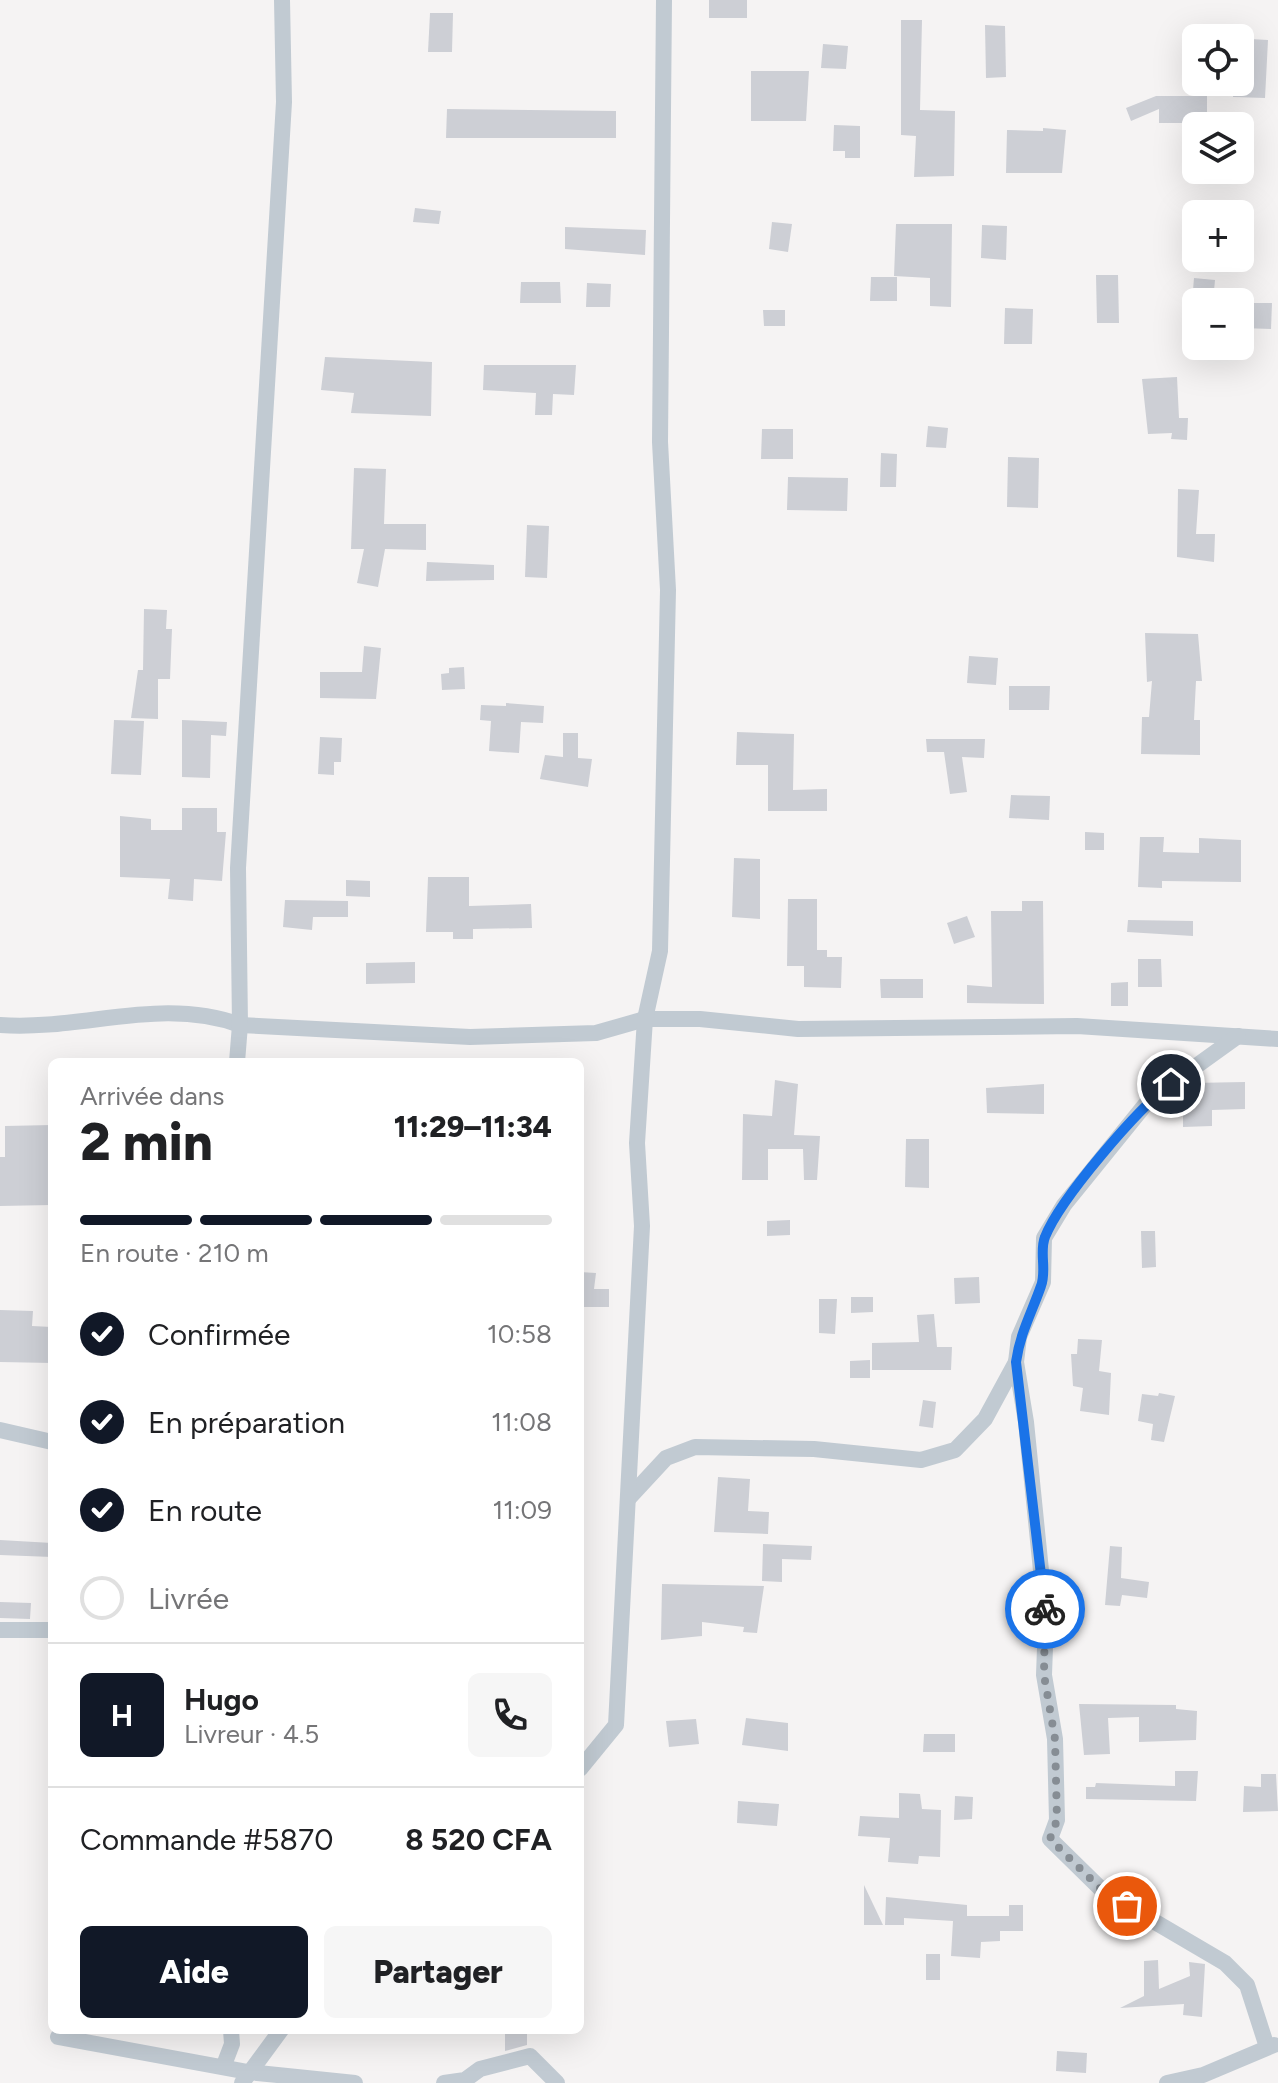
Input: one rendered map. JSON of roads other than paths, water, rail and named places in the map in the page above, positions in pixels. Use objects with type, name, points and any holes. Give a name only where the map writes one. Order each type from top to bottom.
[{"type":"street","points":[[237,1058],[240,1025],[238,868],[284,102],[282,0]]},
{"type":"street","points":[[584,1764],[616,1725],[642,1226],[637,1143],[645,1019],[660,951],[668,590],[660,442],[664,0]]},
{"type":"street","points":[[0,1025],[31,1028],[167,1012],[211,1014],[240,1025],[470,1037],[596,1033],[645,1019],[700,1019],[798,1029],[1077,1026],[1278,1039]]},
{"type":"street","points":[[1167,2083],[1203,2075],[1273,2045],[1247,1985],[1225,1963],[1104,1892],[1050,1839],[1057,1820],[1055,1739],[1044,1675],[1046,1620],[1016,1362],[1019,1337],[1043,1282],[1044,1238],[1064,1205],[1149,1100],[1238,1036]]},
{"type":"street","points":[[628,1499],[666,1458],[695,1447],[814,1449],[921,1460],[955,1450],[985,1419],[1016,1362]]},
{"type":"street","points":[[0,1430],[48,1441]]},
{"type":"street","points":[[0,1630],[48,1630]]},
{"type":"street","points":[[224,2065],[232,2044],[231,2034]]},
{"type":"street","points":[[245,2077],[278,2034]]},
{"type":"street","points":[[58,2037],[224,2065],[245,2077],[355,2083]]},
{"type":"street","points":[[444,2083],[465,2080],[480,2069],[530,2056],[557,2083]]}]
